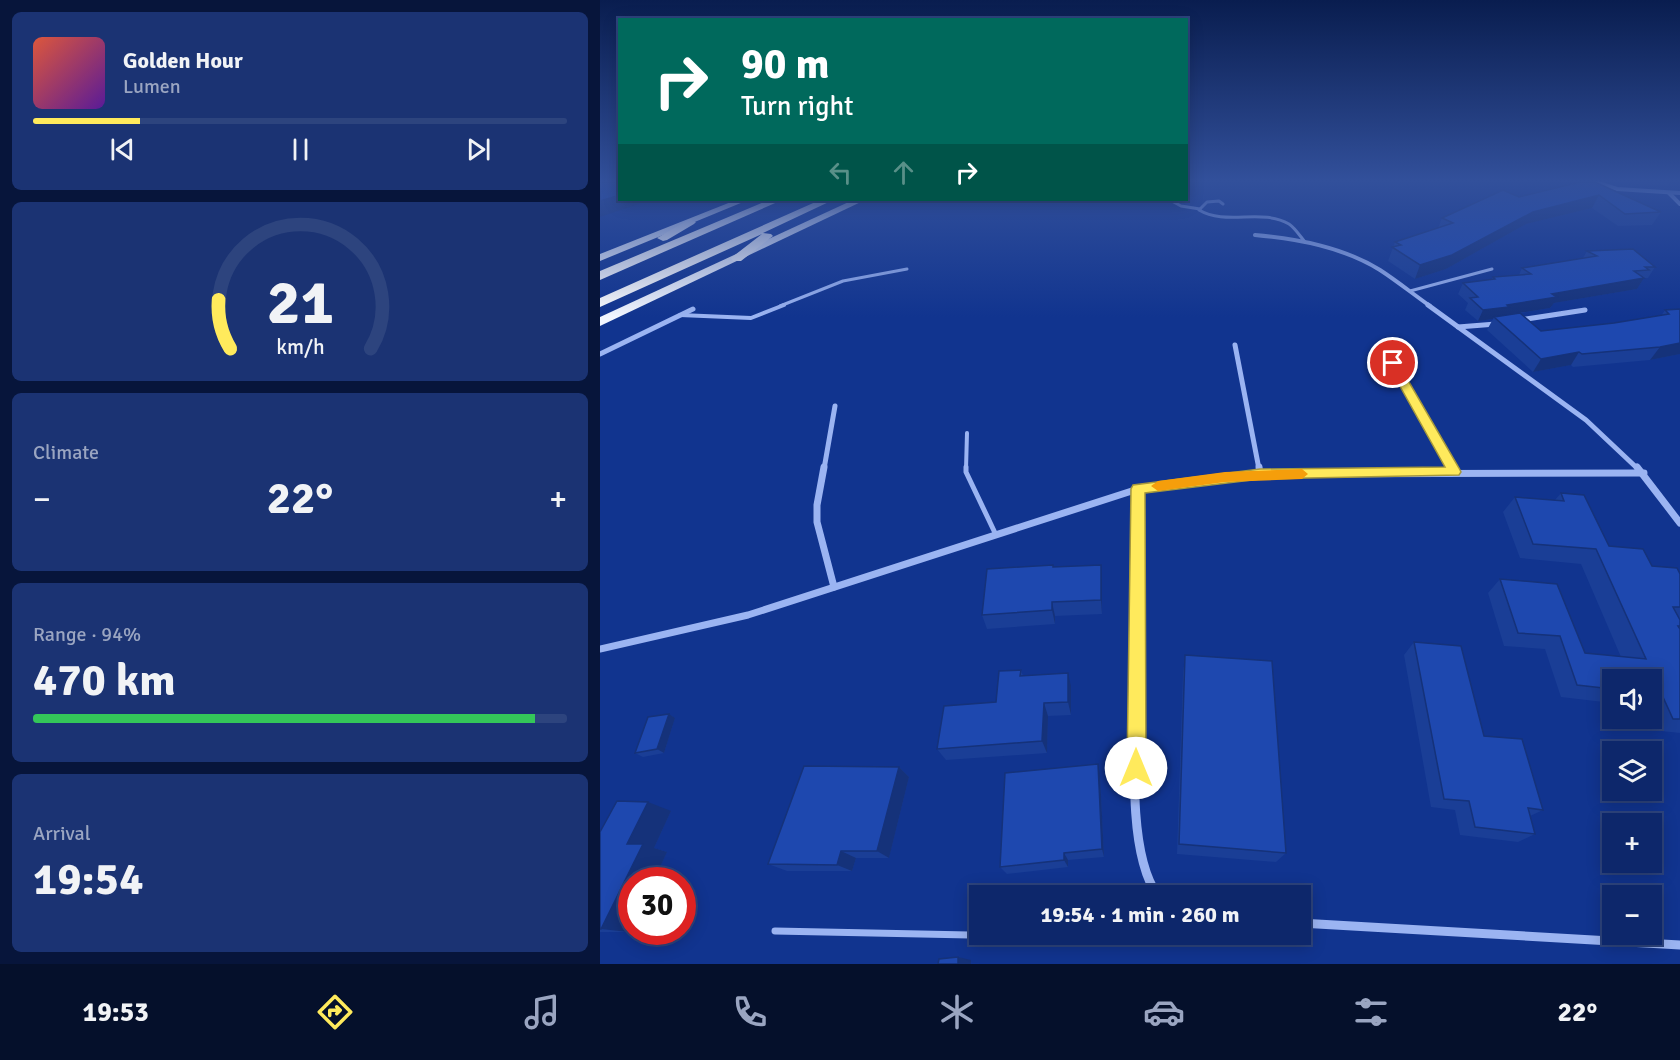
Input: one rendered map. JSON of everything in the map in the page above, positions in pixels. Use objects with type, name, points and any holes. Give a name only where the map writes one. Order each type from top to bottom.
[{"type":"highway","points":[[600,258],[678,227]]},
{"type":"highway","points":[[600,270],[681,227]]},
{"type":"highway","points":[[600,276],[714,227]]},
{"type":"highway","points":[[600,303],[768,227]]},
{"type":"highway","points":[[737,258],[778,227]]},
{"type":"highway","points":[[600,322],[803,227]]},
{"type":"street","points":[[1255,236],[1335,248],[1359,257],[1410,291],[1586,420],[1617,446],[1644,473],[1680,523]]},
{"type":"street","points":[[600,354],[693,309]]},
{"type":"street","points":[[1517,321],[1585,309]]},
{"type":"street","points":[[1458,327],[1505,322]]},
{"type":"street","points":[[1235,345],[1260,474]]},
{"type":"street","points":[[1393,363],[1454,472]]},
{"type":"street","points":[[834,587],[817,522],[817,505],[835,406]]},
{"type":"street","points":[[600,649],[717,624],[1138,489],[1260,474],[1644,473]]},
{"type":"street","points":[[1138,489],[1136,814],[1140,858],[1150,885]]},
{"type":"street","points":[[1311,924],[1680,945]]},
{"type":"lane","points":[[1292,227],[1305,242]]},
{"type":"lane","points":[[680,315],[751,318],[843,281],[907,269]]},
{"type":"lane","points":[[1410,291],[1492,269]]},
{"type":"lane","points":[[967,434],[966,472],[996,535]]},
{"type":"lane","points":[[775,931],[969,935]]},
{"type":"building","points":[[1441,227],[1505,227],[1452,255],[1420,265],[1392,247],[1401,245],[1395,242]]},
{"type":"building","points":[[1633,249],[1655,267],[1645,267],[1649,270],[1634,271],[1644,278],[1552,294],[1557,297],[1507,305],[1509,307],[1483,310],[1470,298],[1478,297],[1463,283],[1495,279],[1493,277],[1531,274],[1522,268],[1597,256],[1587,251]]},
{"type":"building","points":[[1680,309],[1680,343],[1582,354],[1579,352],[1541,359],[1494,317],[1520,313],[1541,331],[1614,323],[1669,314],[1665,310]]},
{"type":"building","points":[[1561,493],[1584,495],[1609,546],[1643,549],[1652,566],[1677,568],[1680,574],[1680,607],[1673,607],[1680,620],[1680,626],[1678,626],[1680,629],[1680,719],[1673,719],[1662,695],[1662,669],[1602,669],[1602,688],[1577,685],[1560,636],[1518,633],[1500,579],[1557,584],[1585,653],[1646,659],[1596,549],[1533,544],[1515,497],[1564,501]]},
{"type":"building","points":[[1053,565],[1053,567],[1101,565],[1101,600],[1052,602],[1052,610],[982,615],[987,569]]},
{"type":"building","points":[[1414,642],[1461,646],[1484,736],[1522,739],[1543,810],[1528,808],[1535,834],[1475,827],[1469,801],[1444,799]]},
{"type":"building","points":[[1185,655],[1272,661],[1286,853],[1179,844]]},
{"type":"building","points":[[1021,670],[1020,676],[1068,673],[1068,702],[1044,703],[1042,741],[937,749],[944,706],[996,702],[999,671]]},
{"type":"building","points":[[669,714],[657,749],[635,753],[648,717]]},
{"type":"building","points":[[1098,764],[1102,849],[1064,853],[1064,860],[1000,867],[1005,773]]},
{"type":"building","points":[[804,766],[899,767],[877,851],[841,851],[837,865],[768,864]]},
{"type":"building","points":[[617,801],[648,802],[627,844],[643,844],[632,867],[618,867],[618,895],[601,929],[600,929],[600,832]]},
{"type":"building","points":[[958,957],[958,964],[938,964],[939,959]]},
{"type":"slow traffic","points":[[1158,486],[1260,474],[1302,474]]},
{"type":"route","points":[[1136,768],[1138,489],[1260,474],[1454,472],[1393,363]]}]
